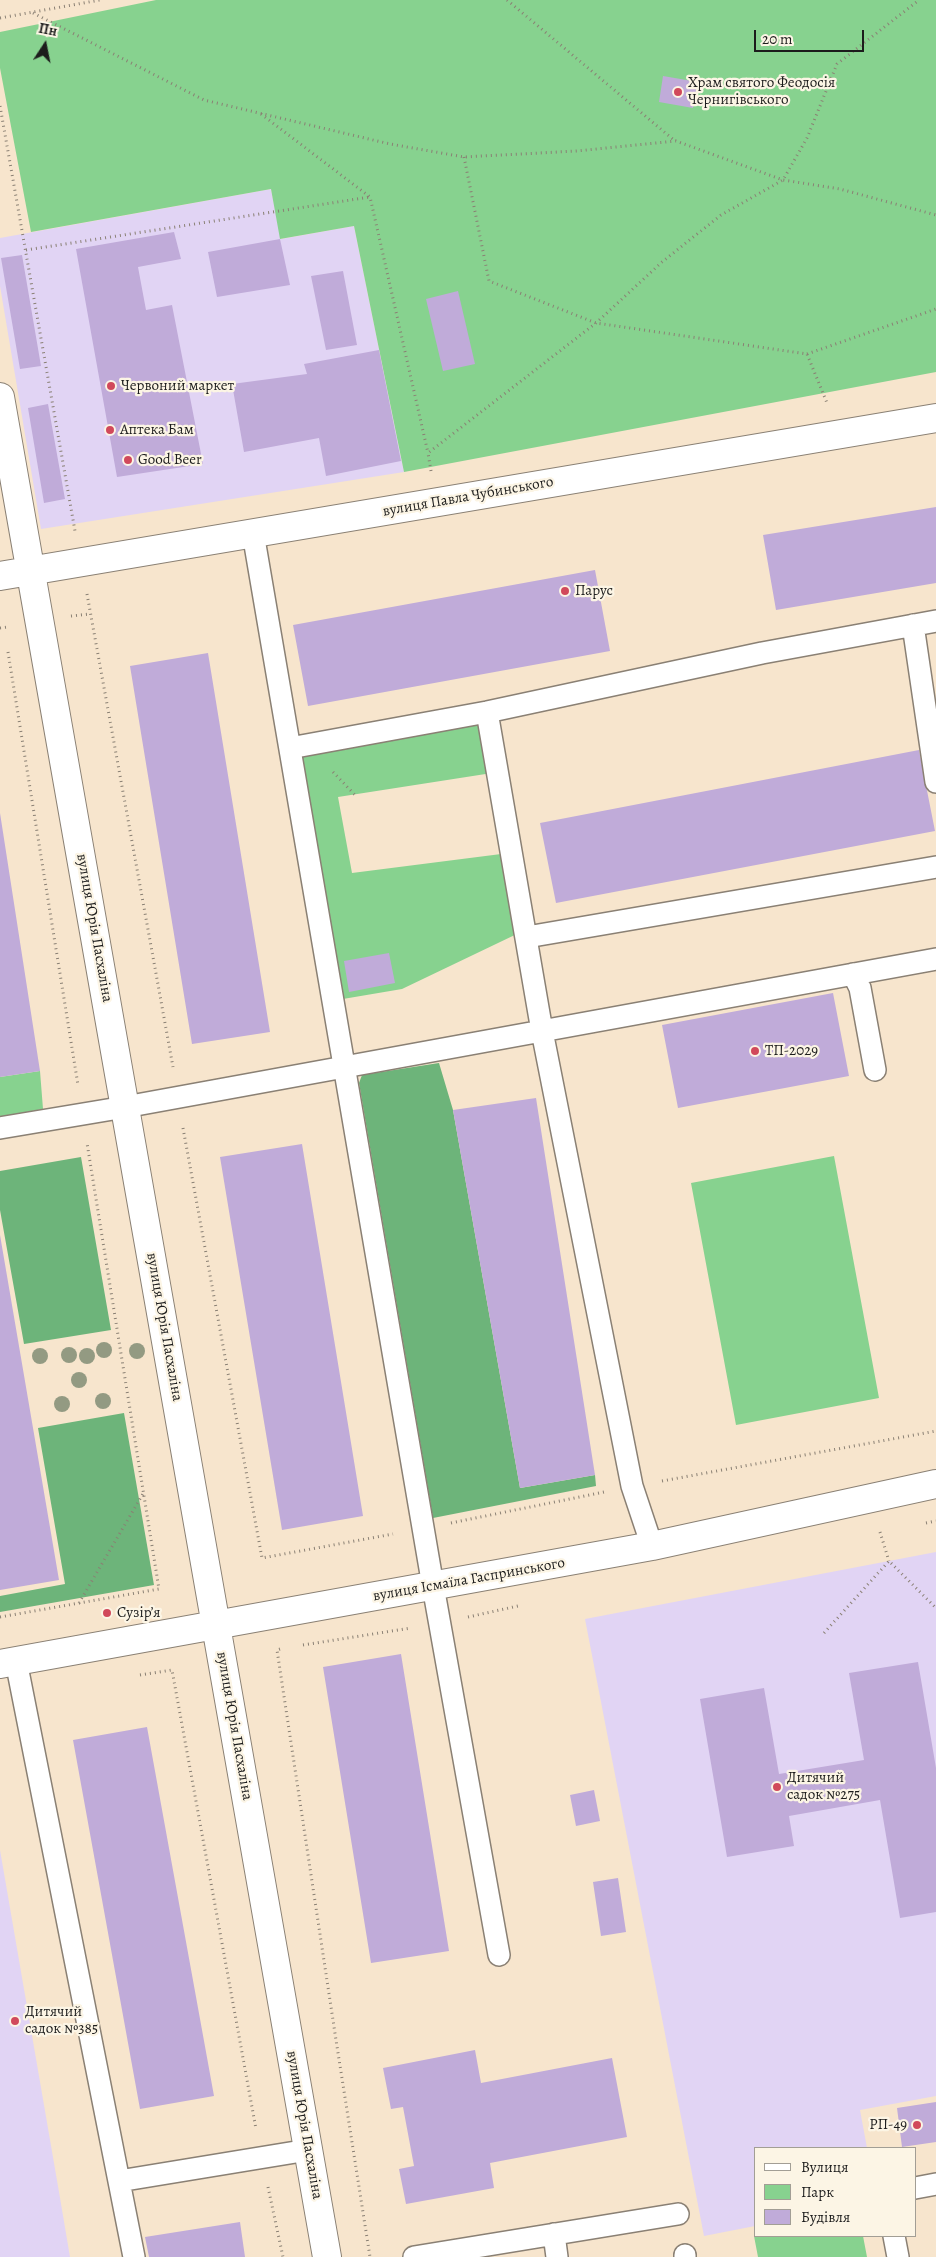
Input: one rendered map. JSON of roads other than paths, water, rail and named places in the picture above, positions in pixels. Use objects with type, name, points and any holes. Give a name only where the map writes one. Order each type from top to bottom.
[{"type":"street","name":"вулиця Юрія Пасхаліна","points":[[0,397],[327,2257]]},
{"type":"street","name":"вулиця Павла Чубинського","points":[[0,576],[936,418]]},
{"type":"street","name":"вулиця Ісмаїла Гаспринського","points":[[8,1662],[652,1546],[936,1484]]},
{"type":"lane","points":[[253,533],[433,1586],[499,1954]]},
{"type":"lane","points":[[290,748],[487,712],[762,653],[936,621]]},
{"type":"lane","points":[[913,625],[936,782]]},
{"type":"lane","points":[[487,712],[542,1031],[632,1486],[652,1546]]},
{"type":"lane","points":[[526,937],[936,866]]},
{"type":"lane","points":[[0,1128],[125,1107],[936,959]]},
{"type":"lane","points":[[853,974],[860,988],[875,1070]]},
{"type":"lane","points":[[8,1662],[134,2257]]},
{"type":"lane","points":[[119,2181],[308,2150]]},
{"type":"lane","points":[[916,2188],[936,2184]]},
{"type":"lane","points":[[414,2257],[678,2214]]},
{"type":"lane","points":[[554,2234],[557,2257]]},
{"type":"lane","points":[[894,2237],[898,2257]]},
{"type":"place","name":"Храм святого Феодосія Чернигівського","points":[[678,92]]},
{"type":"place","name":"Червоний маркет","points":[[111,386]]},
{"type":"place","name":"Аптека Бам","points":[[110,430]]},
{"type":"place","name":"Good Beer","points":[[128,460]]},
{"type":"place","name":"Парус","points":[[565,591]]},
{"type":"place","name":"ТП-2029","points":[[755,1051]]},
{"type":"place","name":"Сузір’я","points":[[107,1613]]},
{"type":"place","name":"Дитячий садок №275","points":[[777,1787]]},
{"type":"place","name":"Дитячий садок №385","points":[[15,2021]]},
{"type":"place","name":"РП-49","points":[[917,2125]]}]
